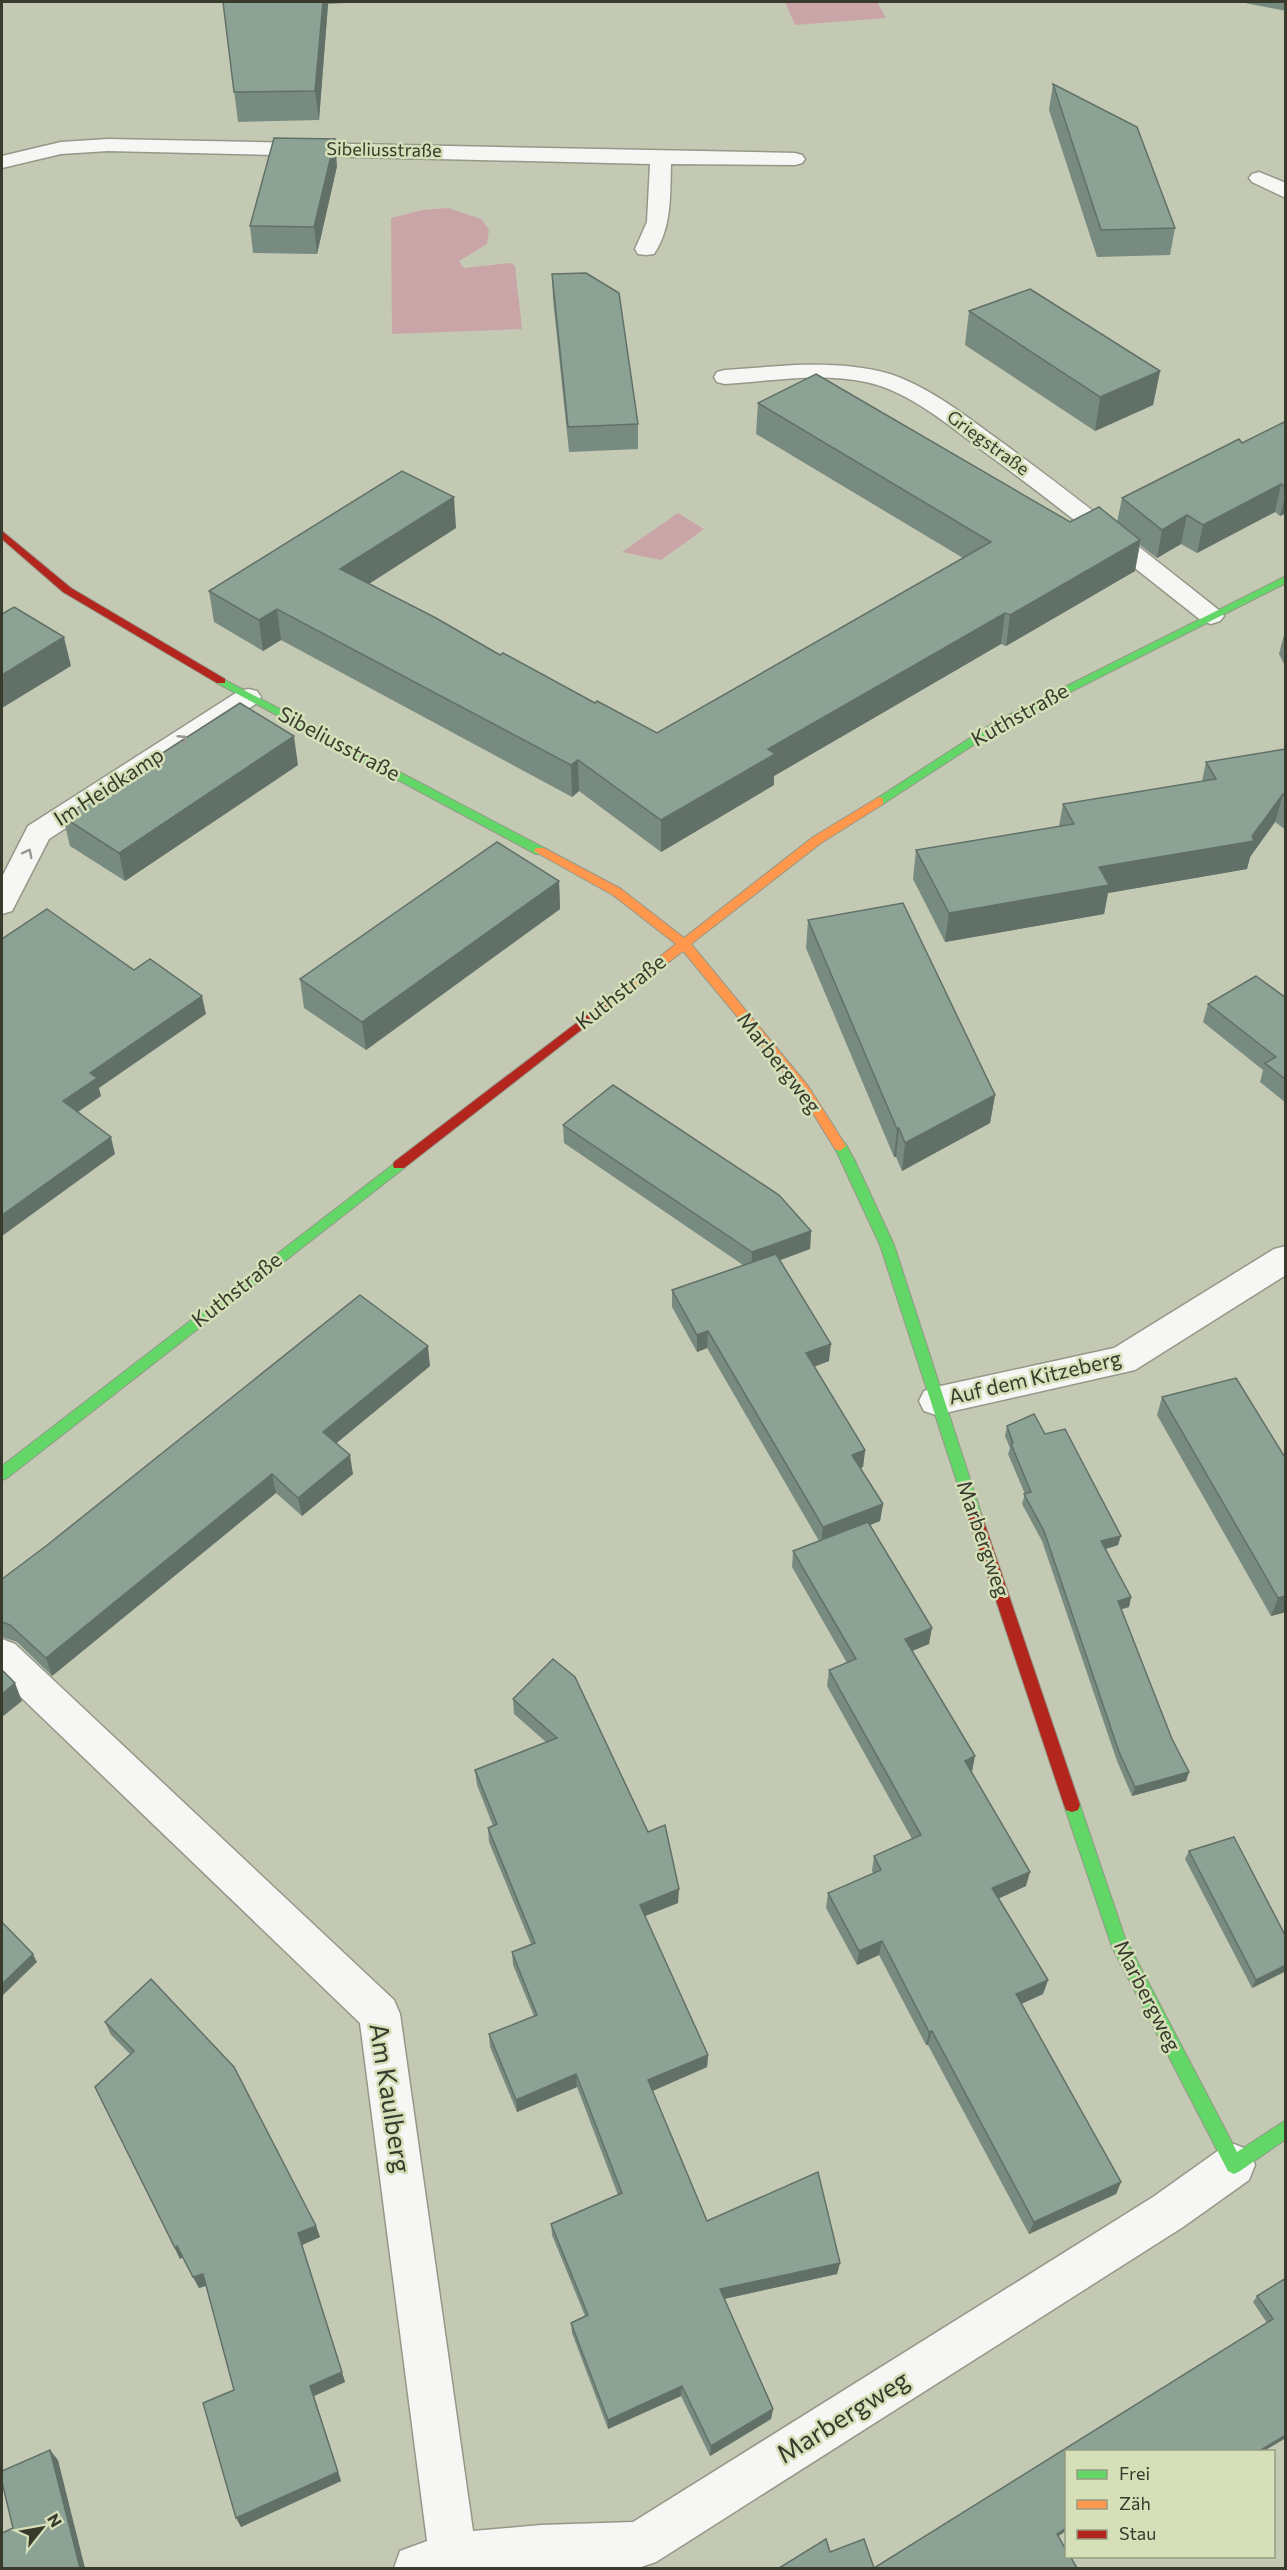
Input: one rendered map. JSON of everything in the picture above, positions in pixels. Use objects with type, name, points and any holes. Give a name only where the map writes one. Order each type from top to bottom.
[{"type":"street","name":"Sibeliusstraße","points":[[2,162],[61,148],[108,145],[795,159]]},
{"type":"street","points":[[646,249],[658,222],[661,158]]},
{"type":"street","points":[[1258,178],[1286,192]]},
{"type":"street","name":"Griegstraße","points":[[725,377],[804,372],[866,375],[899,386],[934,405],[1030,473],[1211,616]]},
{"type":"street","name":"Sibeliusstraße","points":[[2,534],[67,590],[248,697],[617,892],[683,943]]},
{"type":"street","name":"Kuthstraße","points":[[2,1474],[817,840],[997,725],[1286,579]]},
{"type":"street","name":"Im Heidkamp","points":[[2,904],[38,833],[248,697]]},
{"type":"street","name":"Marbergweg","points":[[683,943],[804,1089],[849,1161],[887,1245],[936,1401],[1118,1941],[1234,2165]]},
{"type":"street","name":"Auf dem Kitzeberg","points":[[936,1401],[1123,1360],[1286,1258]]},
{"type":"street","name":"Am Kaulberg","points":[[2,1655],[379,2014],[435,2562]]},
{"type":"street","name":"Marbergweg","points":[[435,2562],[541,2548],[639,2545],[1168,2212],[1286,2128]]},
{"type":"shaded area","points":[[785,2],[877,2],[886,18],[795,25]]},
{"type":"shaded area","points":[[448,208],[481,219],[489,230],[487,244],[459,261],[464,268],[511,263],[515,266],[522,329],[392,334],[391,218],[422,210]]},
{"type":"shaded area","points":[[678,513],[704,529],[661,560],[622,552]]},
{"type":"building","points":[[223,2],[323,2],[315,91],[234,92]]},
{"type":"building","points":[[1053,84],[1137,127],[1175,228],[1101,230]]},
{"type":"building","points":[[274,138],[335,139],[314,227],[250,226]]},
{"type":"building","points":[[586,273],[619,293],[638,424],[568,427],[552,274]]},
{"type":"building","points":[[1030,289],[1160,371],[1100,397],[969,311]]},
{"type":"building","points":[[816,374],[1070,522],[1099,507],[1140,540],[1010,615],[1005,613],[768,749],[775,754],[661,820],[578,760],[571,765],[277,609],[259,620],[209,591],[402,471],[454,497],[340,569],[436,618],[500,655],[503,653],[595,703],[597,701],[657,733],[991,542],[758,403]]},
{"type":"building","points":[[1286,421],[1286,487],[1281,484],[1203,525],[1187,515],[1162,530],[1122,498],[1239,439],[1242,443]]},
{"type":"building","points":[[14,607],[64,637],[2,675],[2,614]]},
{"type":"building","points":[[240,703],[294,736],[119,853],[63,817]]},
{"type":"building","points":[[1286,749],[1286,796],[1283,794],[1252,836],[1254,841],[1099,867],[1109,885],[949,913],[916,850],[1074,824],[1063,804],[1216,779],[1206,762]]},
{"type":"building","points":[[497,842],[559,881],[362,1022],[300,979]]},
{"type":"building","points":[[903,903],[995,1095],[905,1143],[808,920]]},
{"type":"building","points":[[47,909],[134,970],[150,959],[202,996],[90,1073],[97,1078],[63,1101],[111,1137],[2,1215],[2,939]]},
{"type":"building","points":[[1256,976],[1286,998],[1286,1080],[1265,1063],[1276,1057],[1208,1004]]},
{"type":"building","points":[[613,1085],[779,1195],[811,1231],[752,1252],[563,1125]]},
{"type":"building","points":[[776,1254],[831,1344],[806,1353],[865,1450],[852,1455],[883,1504],[823,1527],[708,1331],[697,1335],[672,1290]]},
{"type":"building","points":[[360,1295],[428,1346],[323,1432],[350,1455],[298,1498],[272,1474],[46,1658],[10,1625],[2,1622],[2,1579]]},
{"type":"building","points":[[1236,1378],[1286,1459],[1286,1596],[1278,1598],[1162,1397]]},
{"type":"building","points":[[1034,1414],[1045,1434],[1065,1429],[1121,1536],[1101,1541],[1131,1597],[1118,1601],[1172,1739],[1189,1772],[1135,1787],[1119,1752],[1044,1531],[1024,1494],[1031,1492],[1011,1444],[1013,1443],[1007,1426]]},
{"type":"building","points":[[868,1522],[932,1628],[905,1639],[975,1756],[965,1761],[1030,1872],[992,1888],[1048,1980],[1016,1994],[1121,2182],[1034,2222],[932,2031],[929,2032],[882,1941],[859,1951],[828,1893],[881,1870],[874,1856],[921,1835],[829,1670],[856,1659],[793,1551]]},
{"type":"building","points":[[553,1659],[575,1677],[648,1832],[665,1825],[679,1889],[640,1905],[708,2055],[648,2080],[707,2221],[818,2172],[840,2263],[720,2289],[773,2409],[711,2446],[682,2386],[608,2420],[571,2323],[588,2315],[551,2224],[622,2193],[576,2074],[516,2100],[489,2034],[537,2015],[512,1952],[535,1943],[488,1828],[497,1824],[475,1770],[557,1738],[513,1699]]},
{"type":"building","points":[[2,1670],[15,1683],[2,1694]]},
{"type":"building","points":[[1234,1837],[1286,1937],[1286,1965],[1256,1980],[1189,1851]]},
{"type":"building","points":[[2,1922],[33,1954],[2,1984]]},
{"type":"building","points":[[151,1979],[234,2067],[316,2226],[298,2233],[342,2372],[310,2386],[338,2472],[236,2518],[203,2403],[234,2390],[203,2274],[193,2277],[177,2246],[175,2248],[95,2087],[134,2051],[105,2022]]},
{"type":"building","points":[[1286,2278],[1286,2435],[1261,2450],[1065,2450],[1065,2529],[1057,2534],[1065,2548],[1065,2558],[1071,2558],[1077,2568],[874,2568],[1273,2319],[1257,2296]]},
{"type":"building","points":[[50,2450],[80,2568],[2,2568],[2,2533],[13,2528],[2,2482],[2,2471]]},
{"type":"building","points":[[826,2539],[830,2552],[864,2539],[874,2568],[779,2568]]},
{"type":"traffic: fast","points":[[879,801],[997,725],[1286,579]]},
{"type":"traffic: fast","points":[[221,681],[540,851]]},
{"type":"traffic: fast","points":[[840,1146],[887,1245],[975,1516]]},
{"type":"traffic: fast","points":[[2,1474],[399,1165]]},
{"type":"traffic: fast","points":[[1072,1805],[1118,1941],[1234,2165],[1286,2128]]},
{"type":"traffic: slow","points":[[604,1006],[817,840],[879,801]]},
{"type":"traffic: slow","points":[[540,851],[617,892],[683,943],[804,1089],[840,1146]]},
{"type":"traffic: jam","points":[[2,534],[67,590],[221,681]]},
{"type":"traffic: jam","points":[[399,1165],[604,1006]]},
{"type":"traffic: jam","points":[[975,1516],[1072,1805]]}]
